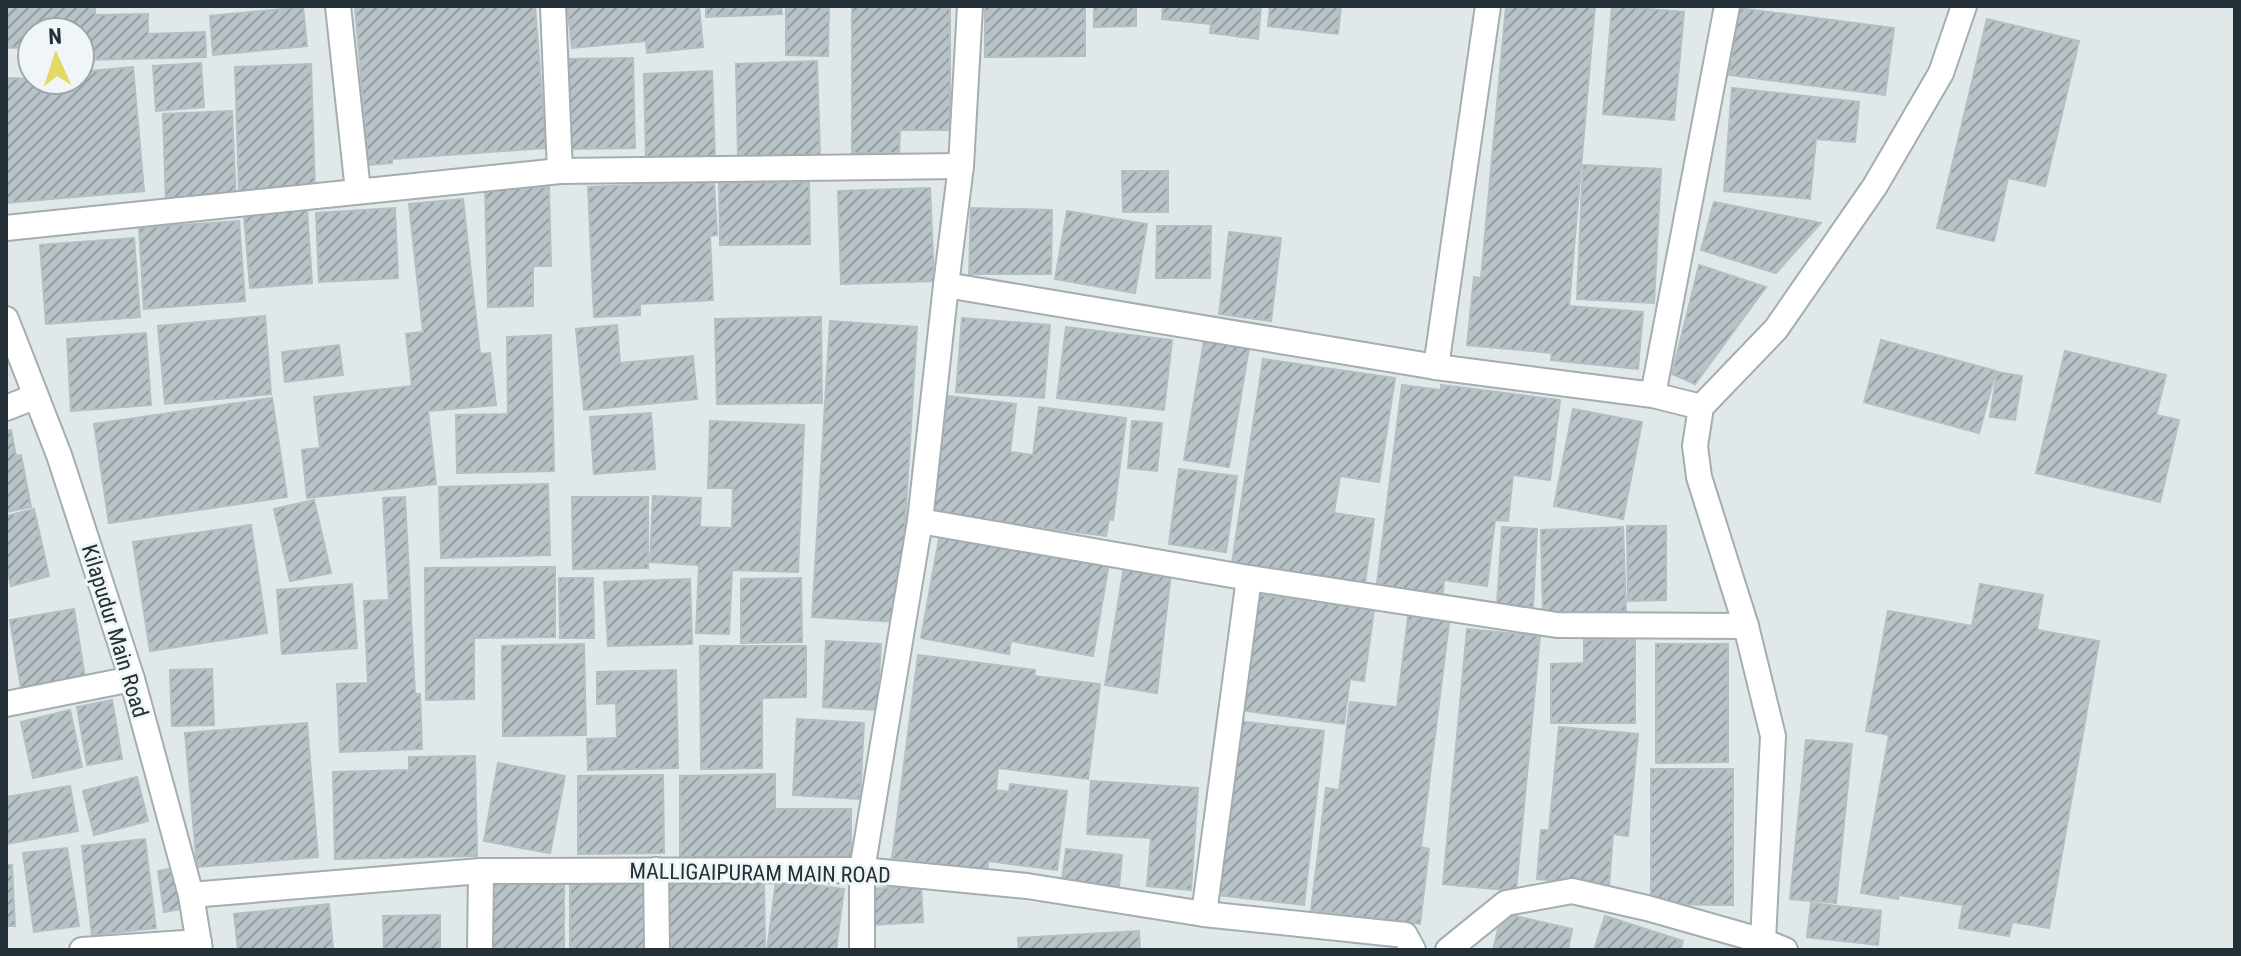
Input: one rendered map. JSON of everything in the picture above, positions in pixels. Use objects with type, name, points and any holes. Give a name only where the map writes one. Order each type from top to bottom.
[{"type":"street","points":[[338,6],[358,191]]},
{"type":"street","points":[[553,6],[560,171]]},
{"type":"street","points":[[862,950],[862,870],[920,521],[961,166],[970,6]]},
{"type":"street","points":[[1436,367],[1488,6]]},
{"type":"street","points":[[1653,395],[1727,6]]},
{"type":"street","points":[[1448,950],[1506,903],[1572,891],[1774,946],[1773,736],[1746,626],[1699,477],[1695,446],[1701,407],[1776,329],[1875,186],[1941,73],[1964,6]]},
{"type":"street","points":[[6,228],[560,171],[961,166]]},
{"type":"street","points":[[946,285],[1436,367],[1653,395],[1701,407]]},
{"type":"street","name":"Kilapudur Main Road","points":[[6,319],[59,455],[132,679],[191,895],[199,946]]},
{"type":"street","points":[[6,408],[34,397]]},
{"type":"street","points":[[920,521],[1249,578],[1557,625],[1746,626]]},
{"type":"street","points":[[1204,914],[1249,578]]},
{"type":"street","points":[[6,704],[132,679]]},
{"type":"street","points":[[656,870],[657,950]]},
{"type":"street","name":"MALLIGAIPURAM MAIN ROAD","points":[[191,895],[481,871],[862,870],[1027,886],[1204,914],[1405,935],[1413,950]]},
{"type":"street","points":[[480,950],[481,871]]},
{"type":"street","points":[[82,950],[199,946]]},
{"type":"building","points":[[6,6],[95,6],[95,15],[148,14],[148,34],[205,32],[206,57],[96,60],[96,16],[16,16],[16,48],[6,48]]},
{"type":"building","points":[[355,6],[535,6],[546,148],[392,159],[392,163],[368,165]]},
{"type":"building","points":[[567,6],[699,6],[703,47],[647,53],[646,41],[572,48]]},
{"type":"building","points":[[706,6],[781,6],[782,14],[706,17]]},
{"type":"building","points":[[786,6],[829,6],[828,56],[786,55]]},
{"type":"building","points":[[852,6],[950,6],[950,130],[900,130],[899,153],[852,153]]},
{"type":"building","points":[[985,6],[1085,6],[1085,56],[985,57]]},
{"type":"building","points":[[1094,6],[1136,6],[1136,26],[1094,27]]},
{"type":"building","points":[[1163,6],[1261,6],[1258,39],[1210,33],[1211,24],[1162,19]]},
{"type":"building","points":[[1270,6],[1341,6],[1338,34],[1268,26]]},
{"type":"building","points":[[1506,6],[1595,6],[1569,306],[1643,312],[1638,369],[1551,360],[1552,353],[1467,345],[1474,277],[1481,278]]},
{"type":"building","points":[[1612,6],[1684,12],[1674,120],[1603,114]]},
{"type":"building","points":[[303,7],[307,46],[213,55],[210,16]]},
{"type":"building","points":[[1738,8],[1894,28],[1885,95],[1729,75]]},
{"type":"building","points":[[1987,19],[2079,41],[2045,186],[2008,178],[1994,241],[1937,228]]},
{"type":"building","points":[[633,58],[635,148],[567,149],[566,59]]},
{"type":"building","points":[[817,61],[820,155],[738,157],[736,64]]},
{"type":"building","points":[[201,63],[204,107],[156,111],[153,66]]},
{"type":"building","points":[[311,64],[315,190],[239,192],[235,67]]},
{"type":"building","points":[[133,67],[144,191],[6,203],[6,78],[16,78],[16,96],[96,96],[96,70]]},
{"type":"building","points":[[712,71],[715,158],[646,160],[644,74]]},
{"type":"building","points":[[1732,88],[1859,102],[1855,142],[1816,139],[1810,199],[1724,191]]},
{"type":"building","points":[[232,111],[236,202],[166,205],[163,114]]},
{"type":"building","points":[[1583,165],[1661,169],[1654,303],[1577,299]]},
{"type":"building","points":[[1122,171],[1168,171],[1168,212],[1123,212]]},
{"type":"building","points":[[714,182],[717,235],[710,236],[713,300],[640,304],[640,315],[594,317],[588,187]]},
{"type":"building","points":[[809,182],[810,244],[720,245],[719,183]]},
{"type":"building","points":[[549,187],[551,266],[533,266],[533,306],[488,307],[485,188]]},
{"type":"building","points":[[930,188],[934,281],[841,284],[838,191]]},
{"type":"building","points":[[463,199],[480,354],[490,353],[496,405],[428,411],[436,484],[307,498],[302,450],[320,448],[314,397],[412,386],[406,334],[423,332],[409,204]]},
{"type":"building","points":[[1714,202],[1821,223],[1776,273],[1701,250]]},
{"type":"building","points":[[395,208],[398,278],[319,282],[316,213]]},
{"type":"building","points":[[971,208],[1052,210],[1051,274],[969,274]]},
{"type":"building","points":[[307,210],[312,283],[250,288],[244,215]]},
{"type":"building","points":[[1067,211],[1147,224],[1135,293],[1055,279]]},
{"type":"building","points":[[239,221],[245,301],[144,309],[139,228]]},
{"type":"building","points":[[1157,226],[1211,226],[1210,278],[1156,278]]},
{"type":"building","points":[[1229,232],[1281,238],[1271,321],[1219,314]]},
{"type":"building","points":[[134,238],[140,317],[46,324],[40,245]]},
{"type":"building","points":[[1699,265],[1766,287],[1695,384],[1672,374]]},
{"type":"building","points":[[265,316],[271,394],[165,404],[158,326]]},
{"type":"building","points":[[821,317],[822,403],[717,404],[715,319]]},
{"type":"building","points":[[962,318],[1050,325],[1044,398],[956,392]]},
{"type":"building","points":[[830,321],[917,327],[899,622],[812,617]]},
{"type":"building","points":[[617,325],[620,363],[693,356],[697,399],[584,410],[576,329]]},
{"type":"building","points":[[1066,327],[1172,340],[1164,410],[1057,398]]},
{"type":"building","points":[[146,333],[151,405],[71,411],[67,339]]},
{"type":"building","points":[[551,335],[554,471],[457,473],[456,415],[508,414],[507,337]]},
{"type":"building","points":[[1881,340],[1996,371],[1979,433],[1864,402]]},
{"type":"building","points":[[1204,341],[1249,348],[1229,467],[1184,460]]},
{"type":"building","points":[[339,345],[343,375],[285,382],[282,352]]},
{"type":"building","points":[[2065,351],[2166,375],[2156,415],[2179,420],[2160,502],[2036,473]]},
{"type":"building","points":[[1263,359],[1395,378],[1379,482],[1340,476],[1334,513],[1374,519],[1365,583],[1232,563]]},
{"type":"building","points":[[1997,372],[2022,376],[2015,420],[1990,417]]},
{"type":"building","points":[[1402,385],[1441,390],[1441,385],[1560,400],[1550,480],[1513,475],[1508,521],[1495,520],[1487,586],[1444,580],[1442,600],[1376,591]]},
{"type":"building","points":[[948,396],[1016,404],[1010,452],[1033,455],[1039,407],[1126,418],[1113,520],[1109,519],[1106,536],[933,514]]},
{"type":"building","points":[[272,398],[287,497],[109,523],[94,424]]},
{"type":"building","points":[[1573,409],[1642,422],[1623,519],[1554,506]]},
{"type":"building","points":[[651,413],[655,469],[594,474],[590,417]]},
{"type":"building","points":[[710,421],[804,425],[798,572],[732,570],[729,634],[696,633],[699,565],[650,562],[653,496],[701,498],[700,527],[732,528],[733,488],[708,488]]},
{"type":"building","points":[[1132,421],[1162,423],[1157,471],[1128,468]]},
{"type":"building","points":[[11,430],[16,456],[21,455],[31,507],[6,512],[6,431]]},
{"type":"building","points":[[1179,469],[1237,476],[1226,552],[1169,544]]},
{"type":"building","points":[[548,484],[550,555],[441,558],[439,487]]},
{"type":"building","points":[[405,497],[415,694],[420,694],[422,749],[340,752],[337,684],[368,683],[364,601],[389,600],[383,498]]},
{"type":"building","points":[[572,497],[648,497],[648,568],[573,569]]},
{"type":"building","points":[[314,500],[331,573],[290,581],[274,509]]},
{"type":"building","points":[[34,509],[49,576],[11,586],[6,566],[6,516]]},
{"type":"building","points":[[251,525],[267,633],[150,651],[133,542]]},
{"type":"building","points":[[1627,526],[1666,526],[1666,600],[1628,601]]},
{"type":"building","points":[[1502,527],[1537,529],[1533,607],[1497,605]]},
{"type":"building","points":[[1623,527],[1626,611],[1543,613],[1541,530]]},
{"type":"building","points":[[940,533],[1109,563],[1093,656],[1011,641],[1009,654],[921,638]]},
{"type":"building","points":[[1124,566],[1171,573],[1157,693],[1105,685]]},
{"type":"building","points":[[555,567],[555,637],[474,638],[474,699],[426,700],[425,568]]},
{"type":"building","points":[[559,578],[593,578],[594,638],[560,638]]},
{"type":"building","points":[[801,578],[802,642],[741,643],[741,579]]},
{"type":"building","points":[[690,579],[692,644],[608,646],[604,582]]},
{"type":"building","points":[[352,584],[357,648],[282,654],[277,590]]},
{"type":"building","points":[[1980,584],[2043,595],[2037,630],[2099,641],[2049,928],[2012,922],[2009,936],[1959,928],[1963,905],[1899,895],[1898,899],[1861,893],[1889,735],[1866,731],[1888,611],[1972,626]]},
{"type":"building","points":[[1254,594],[1374,610],[1364,681],[1350,679],[1344,724],[1239,710]]},
{"type":"building","points":[[74,609],[85,678],[21,688],[10,620]]},
{"type":"building","points":[[1409,609],[1450,615],[1421,847],[1429,849],[1420,924],[1311,910],[1326,788],[1339,790],[1350,702],[1397,707]]},
{"type":"building","points":[[1467,629],[1540,636],[1516,891],[1443,884]]},
{"type":"building","points":[[1635,639],[1635,723],[1551,723],[1551,664],[1584,663],[1584,640]]},
{"type":"building","points":[[826,641],[881,644],[877,710],[823,707]]},
{"type":"building","points":[[584,644],[586,735],[503,736],[502,646]]},
{"type":"building","points":[[1656,644],[1728,644],[1728,762],[1656,763]]},
{"type":"building","points":[[700,646],[806,646],[806,697],[762,698],[762,768],[701,769]]},
{"type":"building","points":[[918,655],[1035,670],[1034,676],[1100,684],[1088,779],[998,768],[996,790],[1009,792],[1010,784],[1067,791],[1057,870],[988,861],[987,871],[892,858]]},
{"type":"building","points":[[212,669],[214,725],[172,726],[170,670]]},
{"type":"building","points":[[676,670],[678,768],[588,770],[587,739],[617,738],[616,703],[597,704],[597,672]]},
{"type":"building","points":[[112,700],[122,759],[87,765],[77,707]]},
{"type":"building","points":[[70,710],[82,767],[33,778],[21,722]]},
{"type":"building","points":[[797,719],[864,723],[860,799],[793,795]]},
{"type":"building","points":[[1238,721],[1324,731],[1304,905],[1218,895]]},
{"type":"building","points":[[307,723],[318,857],[197,867],[185,733]]},
{"type":"building","points":[[1559,727],[1638,734],[1628,836],[1613,834],[1609,885],[1537,879],[1541,830],[1549,830]]},
{"type":"building","points":[[1806,740],[1852,744],[1836,903],[1790,899]]},
{"type":"building","points":[[475,756],[477,856],[335,859],[333,772],[409,770],[409,757]]},
{"type":"building","points":[[498,763],[565,776],[550,853],[484,841]]},
{"type":"building","points":[[1651,769],[1733,769],[1733,905],[1651,904]]},
{"type":"building","points":[[775,774],[775,809],[851,809],[851,856],[680,857],[680,776]]},
{"type":"building","points":[[663,775],[664,853],[578,854],[578,776]]},
{"type":"building","points":[[137,777],[148,821],[94,835],[83,791]]},
{"type":"building","points":[[1091,781],[1198,788],[1191,890],[1147,886],[1151,838],[1087,834]]},
{"type":"building","points":[[70,786],[78,831],[6,844],[6,797]]},
{"type":"building","points":[[145,839],[156,928],[92,935],[82,846]]},
{"type":"building","points":[[67,848],[79,926],[34,932],[23,853]]},
{"type":"building","points":[[1066,849],[1122,855],[1119,887],[1062,880]]},
{"type":"building","points":[[6,865],[12,865],[15,926],[6,926]]},
{"type":"building","points":[[175,868],[182,909],[164,912],[158,871]]},
{"type":"building","points":[[776,880],[844,889],[836,950],[767,950]]},
{"type":"building","points":[[487,882],[564,882],[564,950],[487,950]]},
{"type":"building","points":[[570,882],[646,882],[646,950],[570,950]]},
{"type":"building","points":[[764,883],[765,948],[660,950],[659,884]]},
{"type":"building","points":[[921,886],[923,922],[870,925],[868,889]]},
{"type":"building","points":[[1811,903],[1881,911],[1878,945],[1807,937]]},
{"type":"building","points":[[329,904],[333,950],[238,950],[234,914]]},
{"type":"building","points":[[1502,913],[1572,929],[1568,950],[1493,950]]},
{"type":"building","points":[[440,915],[440,950],[384,950],[383,916]]},
{"type":"building","points":[[1605,916],[1683,941],[1680,950],[1594,950]]},
{"type":"building","points":[[1139,931],[1140,950],[1019,950],[1018,938]]}]
